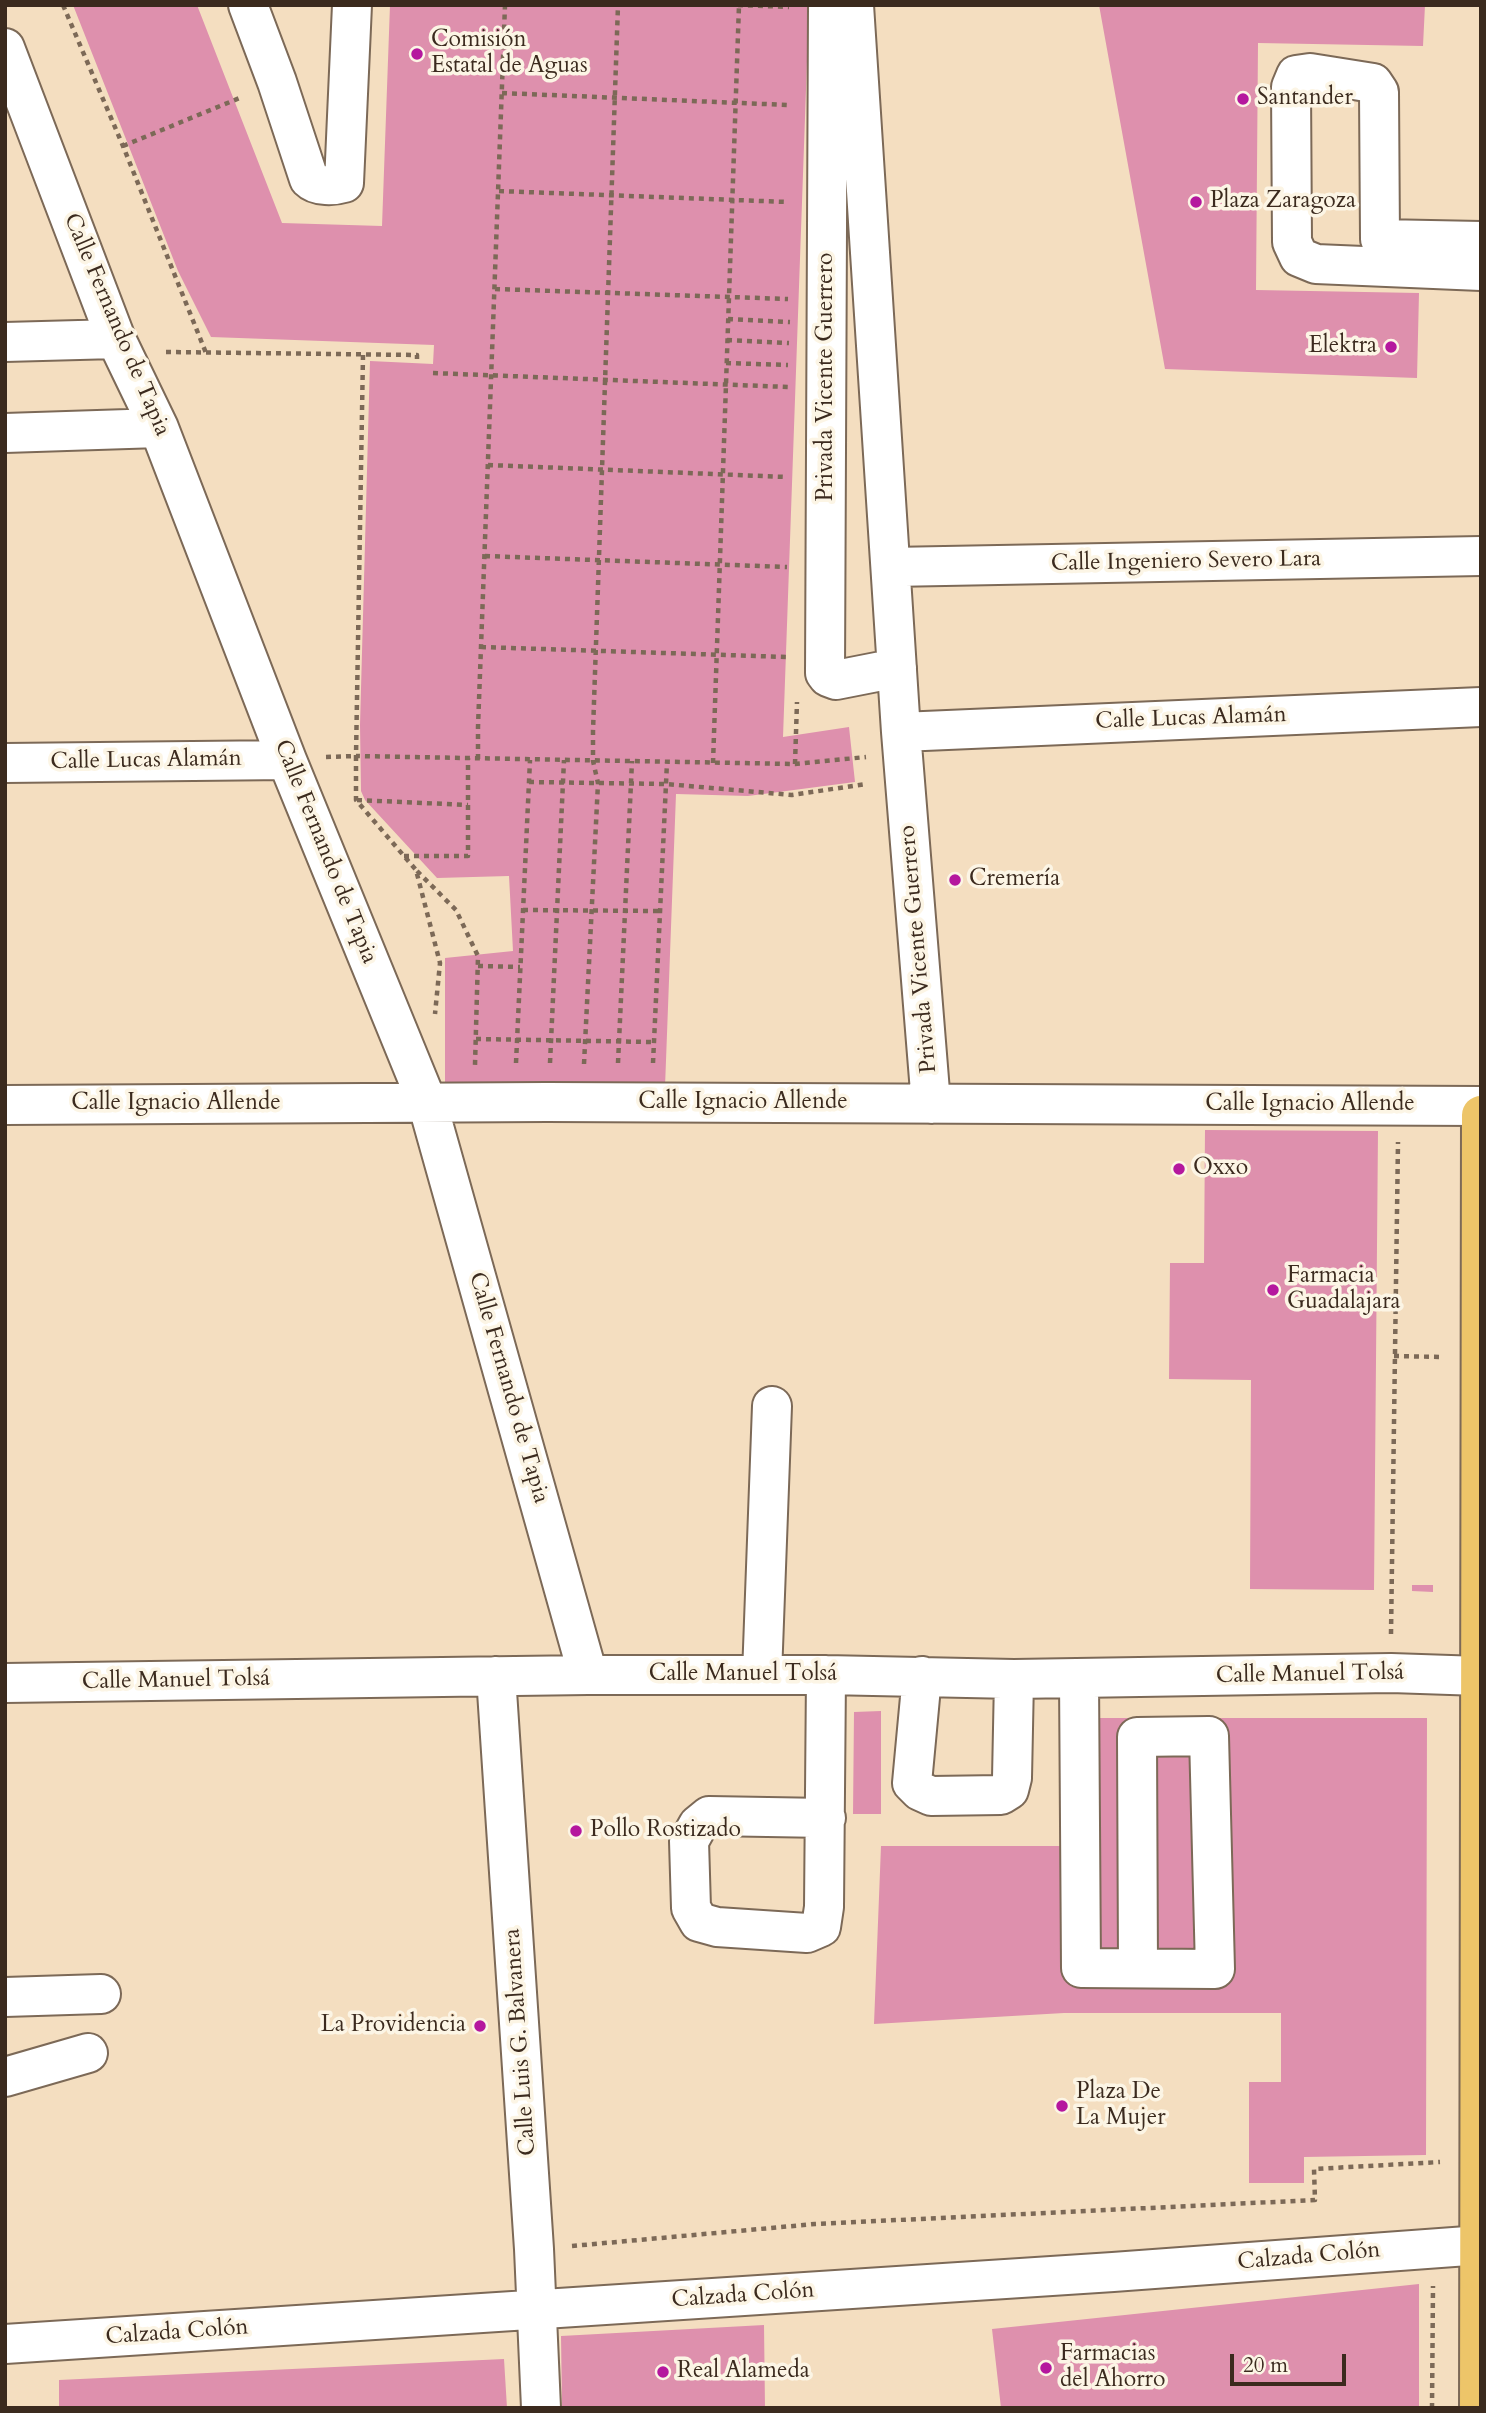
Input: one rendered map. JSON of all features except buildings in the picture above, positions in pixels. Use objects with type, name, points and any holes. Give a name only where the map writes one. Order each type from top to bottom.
[{"type":"main road","points":[[1479,2408],[1481,1115]]},
{"type":"street","points":[[248,5],[309,179],[317,184],[344,183],[352,5]]},
{"type":"street","name":"Privada Vicente Guerrero","points":[[826,658],[827,390],[812,311],[827,204],[828,106],[837,7]]},
{"type":"street","name":"Privada Vicente Guerrero","points":[[837,7],[891,568],[931,1104]]},
{"type":"street","name":"Calle Fernando de Tapia","points":[[5,48],[119,345],[159,428],[287,760],[427,1102],[589,1675]]},
{"type":"street","points":[[1380,253],[1379,92],[1373,83],[1310,73],[1296,75],[1291,87],[1292,242],[1299,257],[1316,264],[1481,241]]},
{"type":"street","points":[[1380,253],[1481,271]]},
{"type":"street","points":[[5,342],[119,345]]},
{"type":"street","points":[[5,433],[159,428]]},
{"type":"street","name":"Calle Ingeniero Severo Lara","points":[[891,568],[1481,556]]},
{"type":"street","points":[[826,658],[825,673],[836,680],[897,668]]},
{"type":"street","name":"Calle Lucas Alamán","points":[[903,754],[1481,707]]},
{"type":"street","name":"Calle Lucas Alamán","points":[[5,763],[287,760]]},
{"type":"street","name":"Calle Ignacio Allende","points":[[5,1105],[582,1102],[1481,1106]]},
{"type":"street","points":[[762,1675],[772,1406]]},
{"type":"street","name":"Calle Manuel Tolsá","points":[[5,1683],[589,1675],[826,1675],[1014,1679],[1391,1673],[1480,1676]]},
{"type":"street","points":[[826,1675],[826,1818]]},
{"type":"street","name":"Calle Luis G. Balvanera","points":[[496,1676],[534,2249],[541,2408]]},
{"type":"street","points":[[922,1676],[912,1783],[931,1796],[1001,1795],[1009,1790],[1012,1778],[1014,1679]]},
{"type":"street","points":[[1079,1678],[1082,1968],[1215,1969],[1209,1736],[1137,1737],[1138,1968]]},
{"type":"street","points":[[5,1997],[101,1994]]},
{"type":"street","points":[[5,2077],[88,2053]]},
{"type":"street","name":"Calzada Colón","points":[[5,2344],[1113,2272],[1480,2245]]},
{"type":"path","points":[[63,5],[206,353]]},
{"type":"path","points":[[478,759],[505,5]]},
{"type":"path","points":[[582,1102],[598,783],[593,761],[618,5]]},
{"type":"path","points":[[713,763],[738,5],[837,7]]},
{"type":"path","points":[[123,146],[277,82]]},
{"type":"path","points":[[502,93],[828,106]]},
{"type":"path","points":[[499,191],[827,204]]},
{"type":"path","points":[[495,289],[729,297],[812,311]]},
{"type":"path","points":[[728,319],[812,311]]},
{"type":"path","points":[[727,340],[797,344]]},
{"type":"path","points":[[119,345],[206,353],[418,355],[417,363]]},
{"type":"path","points":[[363,355],[356,800],[416,870],[456,910],[478,956],[473,1102]]},
{"type":"path","points":[[726,363],[796,366]]},
{"type":"path","points":[[433,373],[827,390]]},
{"type":"path","points":[[488,465],[826,479]]},
{"type":"path","points":[[485,556],[827,568]]},
{"type":"path","points":[[481,647],[826,658]]},
{"type":"path","points":[[356,756],[795,764],[903,754]]},
{"type":"path","points":[[529,782],[666,784],[792,794],[903,754]]},
{"type":"path","points":[[404,856],[468,856],[468,758]]},
{"type":"path","points":[[530,760],[516,1040],[582,1102]]},
{"type":"path","points":[[564,760],[550,1040],[582,1102]]},
{"type":"path","points":[[582,1102],[619,1041],[632,761]]},
{"type":"path","points":[[582,1102],[653,1042],[667,762]]},
{"type":"path","points":[[356,800],[468,805]]},
{"type":"path","points":[[416,870],[440,963],[435,1018]]},
{"type":"path","points":[[523,910],[659,911]]},
{"type":"path","points":[[478,966],[520,967]]},
{"type":"path","points":[[476,1040],[653,1042]]},
{"type":"path","points":[[1391,1673],[1399,1105]]},
{"type":"path","points":[[1394,1356],[1480,1357]]},
{"type":"path","points":[[534,2249],[815,2224],[1315,2200],[1314,2169],[1480,2160]]},
{"type":"path","points":[[1432,2408],[1433,2247]]},
{"type":"place","name":"Comisión Estatal de Aguas","points":[[417,54]]},
{"type":"place","name":"Santander","points":[[1243,99]]},
{"type":"place","name":"Plaza Zaragoza","points":[[1196,202]]},
{"type":"place","name":"Elektra","points":[[1391,347]]},
{"type":"place","name":"Cremería","points":[[955,880]]},
{"type":"place","name":"Oxxo","points":[[1179,1169]]},
{"type":"place","name":"Farmacia Guadalajara","points":[[1273,1290]]},
{"type":"place","name":"Pollo Rostizado","points":[[576,1831]]},
{"type":"place","name":"La Providencia","points":[[480,2026]]},
{"type":"place","name":"Plaza De La Mujer","points":[[1062,2106]]},
{"type":"place","name":"Farmacias del Ahorro","points":[[1046,2368]]},
{"type":"place","name":"Real Alameda","points":[[663,2372]]}]
